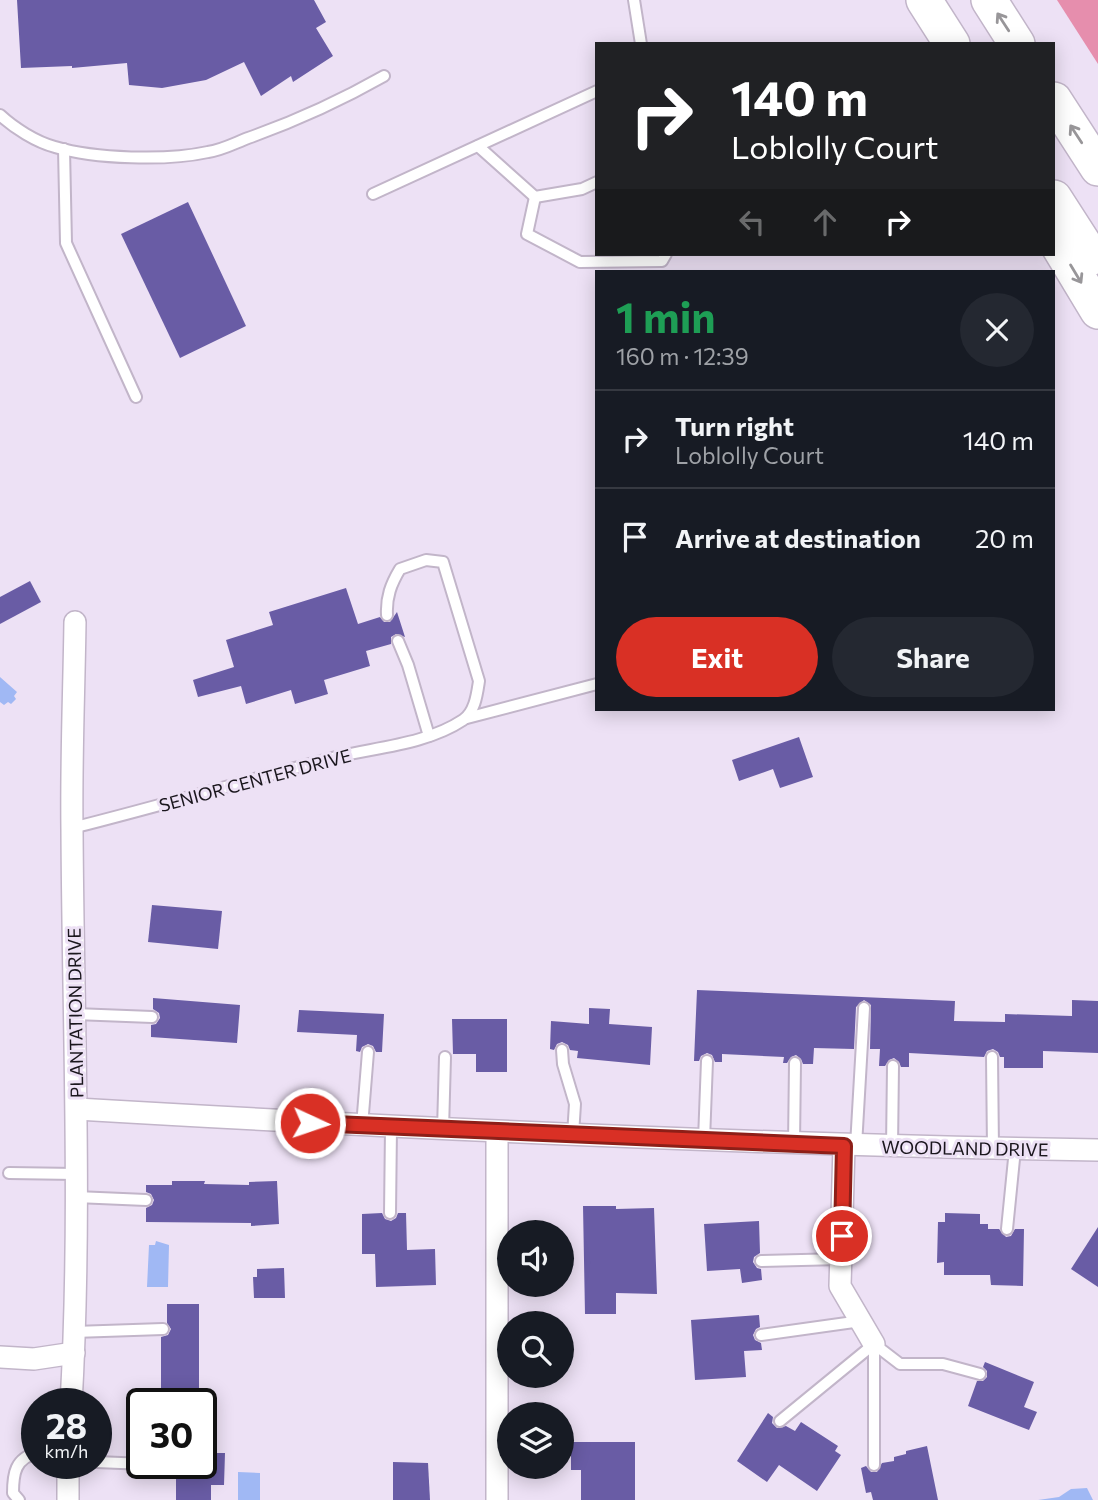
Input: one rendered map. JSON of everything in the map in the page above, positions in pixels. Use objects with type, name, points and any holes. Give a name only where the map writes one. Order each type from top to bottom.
[{"type":"main road","points":[[913,0],[938,42]]},
{"type":"main road","points":[[924,0],[951,42]]},
{"type":"main road","points":[[989,0],[1016,42]]},
{"type":"main road","points":[[1055,102],[1098,168]]},
{"type":"main road","points":[[1055,200],[1098,266]]},
{"type":"main road","points":[[1055,240],[1098,311]]},
{"type":"street","name":"PLANTATION DRIVE","points":[[72,1388],[77,1109],[72,828],[75,622]]},
{"type":"street","name":"WOODLAND DRIVE","points":[[77,1109],[391,1128],[850,1146],[1098,1150]]},
{"type":"street","points":[[497,1132],[497,1500]]},
{"type":"street","points":[[850,1146],[840,1286],[874,1344]]},
{"type":"street","points":[[0,1357],[34,1359],[74,1342]]},
{"type":"street","points":[[68,1479],[68,1500]]},
{"type":"lane","points":[[634,0],[641,42]]},
{"type":"lane","points":[[0,115],[12,126],[52,147],[90,154],[164,157],[209,152],[333,105],[384,76]]},
{"type":"lane","points":[[373,194],[595,92]]},
{"type":"lane","points":[[478,146],[535,197]]},
{"type":"lane","points":[[64,149],[66,243],[136,397]]},
{"type":"lane","points":[[535,197],[582,189],[595,183]]},
{"type":"lane","points":[[535,197],[527,234],[580,262],[662,261],[665,256]]},
{"type":"lane","points":[[387,615],[390,585],[400,569],[426,560],[443,562],[479,681],[477,699],[467,718]]},
{"type":"lane","points":[[398,642],[434,734]]},
{"type":"lane","name":"SENIOR CENTER DRIVE","points":[[72,828],[337,757],[434,734],[467,718],[595,685]]},
{"type":"lane","points":[[850,1146],[864,1008]]},
{"type":"lane","points":[[75,1014],[152,1017]]},
{"type":"lane","points":[[562,1050],[563,1064],[575,1104],[573,1135]]},
{"type":"lane","points":[[362,1126],[368,1052]]},
{"type":"lane","points":[[443,1130],[445,1057]]},
{"type":"lane","points":[[992,1057],[1004,1149],[1007,1229]]},
{"type":"lane","points":[[704,1140],[707,1061]]},
{"type":"lane","points":[[794,1144],[795,1063]]},
{"type":"lane","points":[[892,1147],[893,1066]]},
{"type":"lane","points":[[390,1213],[391,1128]]},
{"type":"lane","points":[[9,1173],[76,1174]]},
{"type":"lane","points":[[76,1197],[146,1200]]},
{"type":"lane","points":[[761,1261],[841,1259]]},
{"type":"lane","points":[[761,1335],[861,1321]]},
{"type":"lane","points":[[74,1342],[163,1329]]},
{"type":"lane","points":[[874,1344],[901,1364],[943,1364],[980,1374]]},
{"type":"lane","points":[[780,1422],[874,1344]]},
{"type":"lane","points":[[874,1344],[874,1465]]},
{"type":"lane","points":[[19,1500],[13,1493],[12,1474],[21,1461]]},
{"type":"shaded area","points":[[1057,0],[1098,0],[1098,64]]},
{"type":"water","points":[[0,677],[17,692],[14,696],[16,699],[11,704],[8,702],[4,705],[0,702]]},
{"type":"water","points":[[156,1241],[169,1245],[168,1287],[147,1287],[149,1245],[155,1245]]},
{"type":"water","points":[[238,1472],[260,1473],[260,1500],[238,1500]]},
{"type":"water","points":[[1087,1488],[1093,1500],[1038,1500],[1059,1497],[1071,1489]]},
{"type":"building","points":[[17,0],[314,0],[326,22],[316,28],[333,56],[293,82],[291,76],[261,96],[244,62],[206,80],[162,88],[129,85],[127,63],[72,68],[21,68]]},
{"type":"building","points":[[188,202],[246,326],[180,358],[121,234]]},
{"type":"building","points":[[30,581],[41,602],[0,624],[0,597]]},
{"type":"building","points":[[346,588],[358,624],[380,617],[384,622],[390,622],[397,612],[405,637],[396,634],[391,637],[391,644],[366,651],[370,666],[324,680],[328,694],[295,704],[291,690],[246,704],[241,686],[198,697],[193,680],[234,667],[226,640],[273,625],[269,612]]},
{"type":"building","points":[[799,737],[813,777],[780,788],[773,769],[739,781],[732,760]]},
{"type":"building","points":[[152,905],[222,911],[218,949],[148,942]]},
{"type":"building","points":[[697,990],[955,1001],[954,1021],[1005,1022],[1005,1014],[1072,1016],[1072,1000],[1098,1001],[1098,1053],[1043,1051],[1043,1068],[1004,1068],[1004,1057],[1000,1057],[993,1049],[987,1051],[984,1057],[909,1053],[909,1067],[901,1067],[894,1058],[885,1066],[879,1066],[880,1049],[870,1049],[871,1005],[864,1000],[856,1007],[854,1049],[814,1048],[813,1064],[803,1064],[796,1055],[787,1063],[783,1063],[784,1057],[722,1054],[722,1062],[715,1062],[712,1055],[707,1053],[701,1056],[699,1061],[694,1061]]},
{"type":"building","points":[[153,998],[240,1005],[237,1043],[151,1037],[151,1025],[156,1024],[160,1018],[159,1013],[153,1009]]},
{"type":"building","points":[[589,1008],[610,1009],[609,1024],[652,1027],[650,1065],[577,1058],[578,1051],[570,1050],[568,1045],[562,1042],[557,1044],[554,1050],[550,1049],[551,1021],[589,1024]]},
{"type":"building","points":[[299,1010],[384,1014],[382,1052],[376,1052],[373,1046],[368,1044],[362,1047],[360,1052],[356,1051],[357,1035],[297,1032]]},
{"type":"building","points":[[452,1019],[507,1019],[507,1072],[476,1072],[476,1054],[453,1054]]},
{"type":"building","points":[[172,1181],[249,1185],[249,1182],[277,1181],[279,1224],[251,1226],[251,1223],[146,1222],[146,1208],[152,1205],[154,1200],[151,1194],[146,1192],[146,1185],[172,1185]]},
{"type":"building","points":[[583,1206],[654,1208],[657,1294],[616,1293],[616,1314],[585,1314]]},
{"type":"building","points":[[382,1213],[385,1219],[391,1221],[398,1213],[406,1213],[407,1250],[435,1249],[436,1285],[376,1287],[375,1254],[362,1254],[362,1214]]},
{"type":"building","points":[[945,1213],[980,1214],[980,1224],[988,1224],[988,1229],[999,1229],[1006,1237],[1011,1236],[1015,1229],[1024,1229],[1023,1286],[991,1285],[990,1275],[944,1275],[944,1262],[937,1263],[938,1222],[945,1222]]},
{"type":"building","points":[[759,1221],[760,1253],[754,1257],[753,1262],[761,1269],[762,1280],[742,1283],[740,1269],[707,1271],[704,1224]]},
{"type":"building","points":[[1098,1227],[1098,1287],[1071,1269]]},
{"type":"building","points":[[284,1268],[285,1298],[254,1298],[253,1277],[257,1277],[257,1269]]},
{"type":"building","points":[[167,1304],[199,1304],[199,1388],[161,1388],[161,1337],[168,1335],[171,1329],[167,1323]]},
{"type":"building","points":[[759,1315],[760,1327],[753,1335],[755,1340],[761,1343],[762,1350],[744,1351],[746,1377],[695,1380],[691,1320]]},
{"type":"building","points":[[985,1362],[1034,1382],[1024,1407],[1037,1412],[1029,1430],[968,1406],[977,1381],[983,1381],[987,1377],[987,1371],[983,1367]]},
{"type":"building","points":[[768,1413],[773,1417],[772,1423],[777,1428],[786,1426],[795,1431],[801,1422],[838,1446],[835,1451],[841,1455],[817,1491],[779,1465],[767,1482],[737,1461]]},
{"type":"building","points":[[574,1442],[635,1442],[635,1500],[581,1500],[581,1470],[574,1470]]},
{"type":"building","points":[[927,1446],[938,1500],[873,1500],[871,1492],[866,1493],[861,1468],[866,1466],[871,1472],[877,1472],[882,1463],[894,1461],[894,1457],[906,1454],[906,1451]]},
{"type":"building","points":[[217,1453],[225,1453],[224,1485],[211,1485],[211,1500],[176,1500],[176,1479],[217,1479]]},
{"type":"building","points":[[393,1462],[428,1463],[430,1500],[393,1500]]},
{"type":"route","points":[[310,1123],[844,1146],[842,1236]]}]
